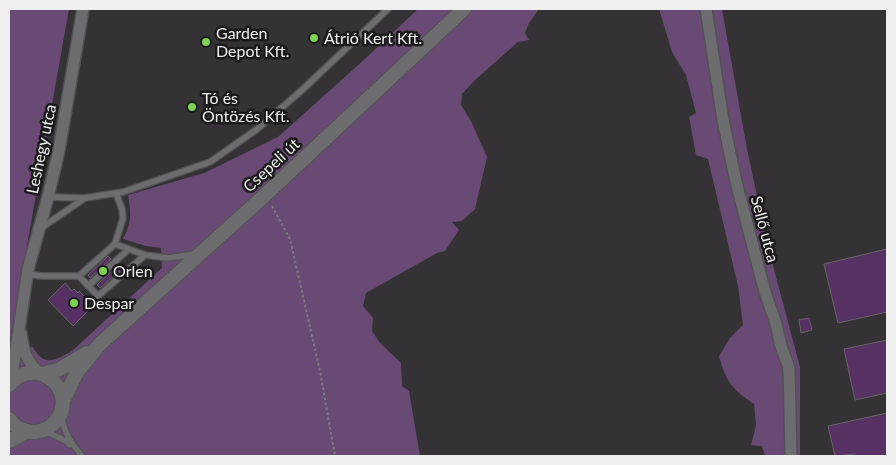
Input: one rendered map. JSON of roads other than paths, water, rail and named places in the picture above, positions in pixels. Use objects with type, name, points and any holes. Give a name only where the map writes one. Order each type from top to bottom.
[{"type":"street","name":"Leshegy utca","points":[[10,384],[27,274],[59,150],[83,9]]},
{"type":"street","name":"Csepeli út","points":[[62,406],[76,372],[100,344],[264,196],[464,9]]},
{"type":"street","name":"Sellő utca","points":[[706,9],[723,120],[736,182],[765,292],[789,368],[791,456]]},
{"type":"street","name":"Leshegy utca","points":[[23,295],[22,345],[28,360],[41,374]]},
{"type":"street","name":"Csepeli út","points":[[10,384],[21,375],[27,373],[41,374],[67,365],[100,344]]},
{"type":"street","points":[[9,419],[16,427],[28,431],[43,430],[54,423],[62,406],[57,384],[41,374]]},
{"type":"street","points":[[9,441],[28,431]]},
{"type":"lane","points":[[48,196],[85,198],[116,193],[210,162],[262,124],[301,91],[388,9]]},
{"type":"lane","points":[[27,274],[79,276],[114,244],[123,218],[116,193]]},
{"type":"lane","points":[[38,230],[85,198]]},
{"type":"lane","points":[[114,244],[145,255],[168,258],[199,254]]},
{"type":"lane","points":[[88,286],[129,250]]},
{"type":"lane","points":[[79,276],[98,296],[145,255]]},
{"type":"lane","points":[[62,406],[63,425],[68,438],[82,456]]},
{"type":"lane","points":[[43,430],[66,441],[82,456]]},
{"type":"place","name":"Átrió Kert Kft.","points":[[314,38]]},
{"type":"place","name":"Garden Depot Kft.","points":[[206,42]]},
{"type":"place","name":"Tó és Öntözés Kft.","points":[[192,107]]},
{"type":"place","name":"Orlen","points":[[103,271]]},
{"type":"place","name":"Despar","points":[[74,303]]}]
